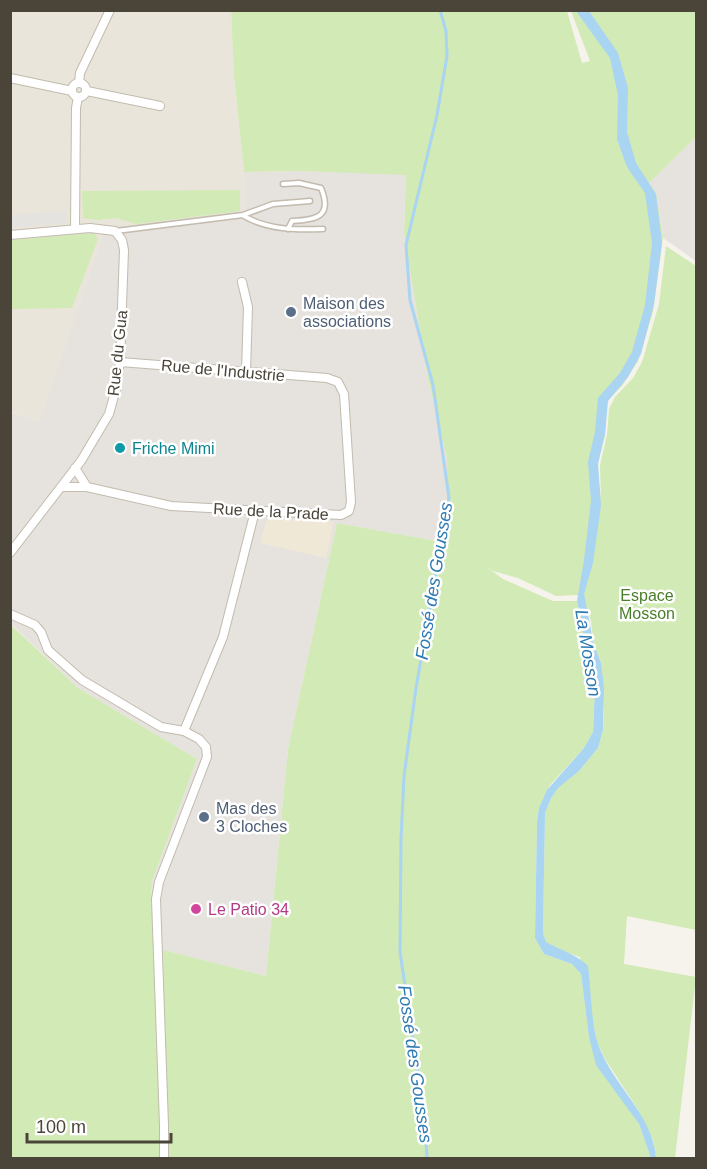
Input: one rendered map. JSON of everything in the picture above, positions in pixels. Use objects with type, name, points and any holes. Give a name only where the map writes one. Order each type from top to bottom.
[{"type":"street","points":[[79,83],[81,73],[110,10]]},
{"type":"street","points":[[10,78],[75,94],[85,95],[87,91]]},
{"type":"street","points":[[79,83],[85,86],[87,91]]},
{"type":"street","points":[[75,229],[76,108],[73,86],[79,83]]},
{"type":"street","points":[[87,91],[160,106]]},
{"type":"street","points":[[13,235],[90,228],[115,231]]},
{"type":"street","name":"Rue du Gua","points":[[10,553],[75,468],[99,434],[109,414],[120,362],[124,250],[122,240],[115,231]]},
{"type":"street","points":[[242,282],[248,307],[246,372]]},
{"type":"street","name":"Rue de l'Industrie","points":[[120,362],[327,378]]},
{"type":"street","name":"Rue de la Prade","points":[[61,487],[87,488],[171,506],[341,515],[349,511],[351,502],[344,394],[339,382],[327,378]]},
{"type":"street","points":[[75,468],[87,488]]},
{"type":"street","points":[[184,731],[223,637],[255,511]]},
{"type":"street","points":[[10,614],[35,625],[48,650],[82,680],[161,727],[184,731],[199,739],[206,747],[207,757],[159,882],[156,899],[164,1158]]},
{"type":"lane","points":[[283,184],[299,183],[321,188],[326,203],[322,214],[314,220],[292,221],[288,229]]},
{"type":"lane","points":[[115,231],[243,215],[273,204],[310,201]]},
{"type":"lane","points":[[243,215],[263,224],[288,229],[323,228]]},
{"type":"shaded area","points":[[10,11],[231,11],[234,76],[244,172],[245,216],[103,234],[39,422],[11,412]]},
{"type":"shaded area","points":[[696,137],[696,261],[663,238],[656,193],[649,183]]},
{"type":"shaded area","points":[[244,172],[406,174],[404,233],[428,379],[447,458],[447,543],[337,523],[288,749],[266,976],[154,948],[151,884],[197,759],[78,688],[11,624],[10,412],[39,422],[103,234],[245,216]]},
{"type":"shaded area","points":[[67,211],[66,223],[11,228],[11,215]]},
{"type":"shaded area","points":[[267,518],[334,522],[326,558],[260,543]]},
{"type":"green space","name":"Espace Mosson","points":[[231,11],[567,11],[582,63],[590,61],[571,11],[696,11],[696,137],[649,183],[656,193],[663,238],[653,312],[638,361],[622,386],[607,401],[605,436],[597,464],[601,500],[600,465],[607,435],[609,409],[615,397],[633,378],[642,362],[659,304],[666,246],[696,266],[696,930],[627,916],[624,964],[696,977],[675,1158],[656,1158],[653,1140],[637,1108],[605,1059],[597,1042],[580,957],[546,942],[543,933],[545,813],[558,787],[579,771],[598,748],[603,730],[601,663],[594,645],[591,621],[584,600],[577,595],[556,596],[485,566],[503,579],[553,601],[577,601],[583,627],[582,650],[595,688],[593,732],[584,748],[550,785],[539,808],[535,938],[544,954],[572,964],[581,974],[589,1037],[623,1101],[639,1124],[651,1158],[166,1158],[163,950],[266,976],[288,749],[337,523],[447,543],[447,458],[428,379],[404,233],[406,175],[302,171],[244,172],[234,76]]},
{"type":"green space","points":[[240,190],[240,211],[136,224],[116,218],[98,220],[83,218],[82,191]]},
{"type":"green space","points":[[94,233],[98,239],[72,308],[11,309],[11,240]]},
{"type":"green space","points":[[10,624],[78,688],[197,759],[151,884],[161,1158],[11,1158]]},
{"type":"water","name":"La Mosson","points":[[576,11],[589,11],[618,53],[628,88],[627,132],[636,163],[656,194],[662,243],[654,304],[641,354],[628,377],[608,401],[605,434],[598,464],[601,506],[593,563],[584,594],[594,645],[601,663],[604,688],[603,730],[598,748],[579,771],[558,788],[545,813],[543,933],[546,942],[573,955],[588,966],[598,1044],[604,1059],[648,1127],[656,1158],[651,1158],[639,1124],[596,1065],[589,1037],[581,974],[572,964],[544,954],[535,938],[539,808],[547,790],[584,748],[593,732],[595,688],[582,650],[583,627],[577,601],[591,501],[588,462],[595,432],[598,398],[620,373],[632,352],[645,305],[652,243],[645,193],[627,167],[617,139],[618,95],[610,58]]},
{"type":"waterway","name":"Fossé des Gousses","points":[[427,1158],[425,1121],[400,952],[401,840],[404,776],[416,688],[449,498],[433,385],[410,300],[406,245],[437,115],[447,56],[446,31],[440,10]]},
{"type":"place","name":"Maison des associations","points":[[291,312]]},
{"type":"place","name":"Friche Mimi","points":[[120,448]]},
{"type":"place","name":"Mas des 3 Cloches","points":[[204,817]]},
{"type":"place","name":"Le Patio 34","points":[[196,909]]}]
